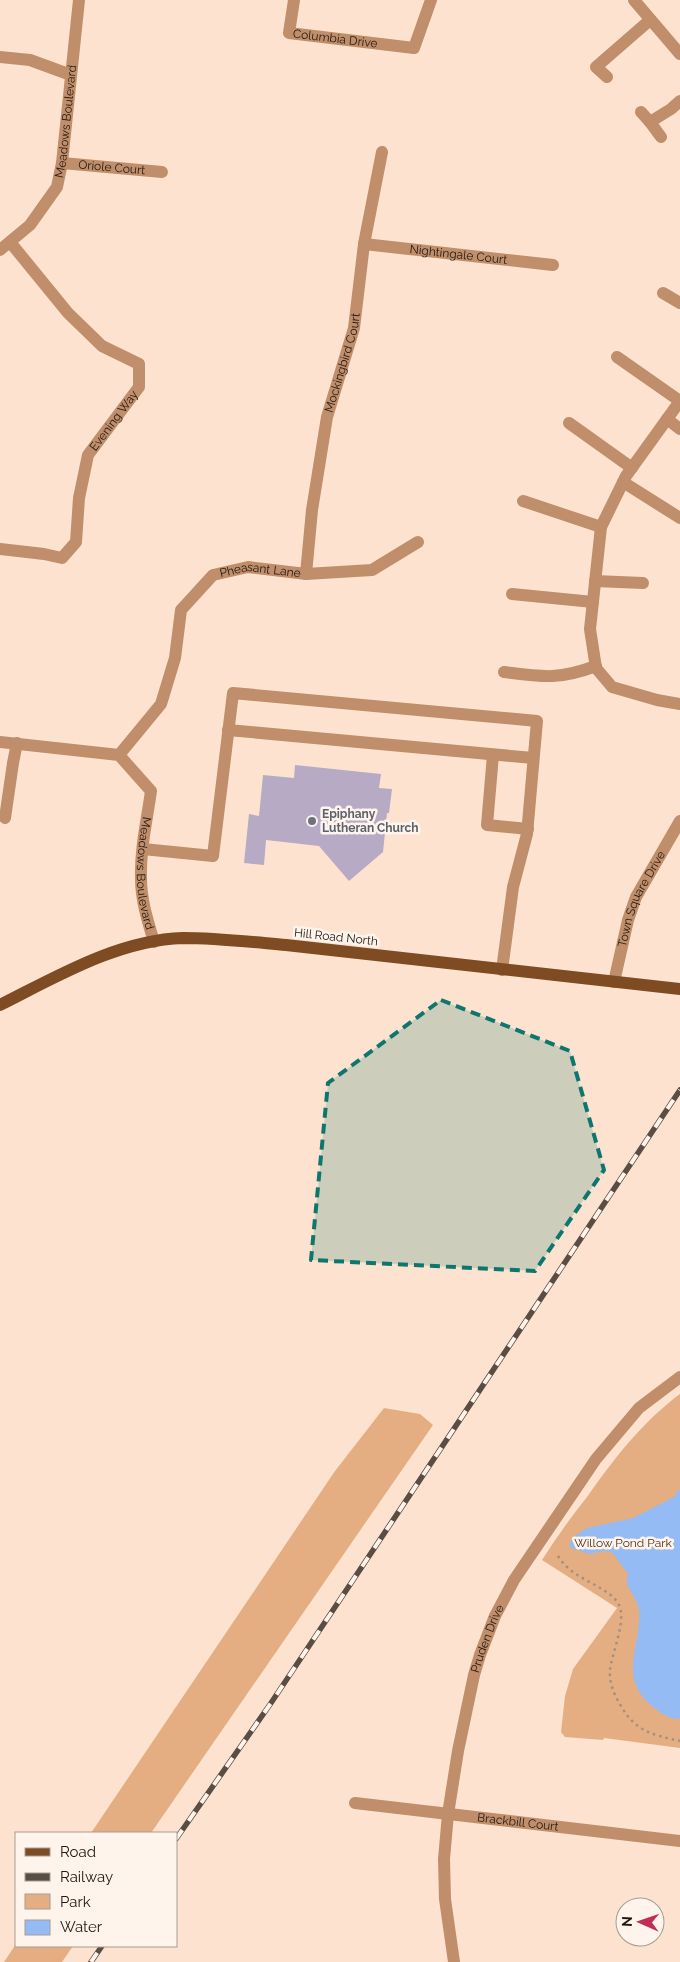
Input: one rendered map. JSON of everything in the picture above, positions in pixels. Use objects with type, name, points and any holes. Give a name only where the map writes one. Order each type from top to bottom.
[{"type":"main road","name":"Hill Road North","points":[[0,1005],[61,974],[100,958],[154,942],[181,938],[223,940],[680,989]]},
{"type":"street","name":"Meadows Boulevard","points":[[5,246],[30,225],[57,187],[62,164],[78,0]]},
{"type":"street","name":"Columbia Drive","points":[[294,0],[289,33],[414,48],[431,0]]},
{"type":"street","points":[[634,0],[679,52]]},
{"type":"street","points":[[607,77],[596,67],[650,20]]},
{"type":"street","points":[[0,57],[30,60],[71,75]]},
{"type":"street","points":[[650,122],[672,109],[680,100]]},
{"type":"street","points":[[642,112],[661,137]]},
{"type":"street","name":"Mockingbird Court","points":[[306,574],[312,510],[327,417],[354,328],[364,244],[382,152]]},
{"type":"street","name":"Oriole Court","points":[[62,164],[162,172]]},
{"type":"street","name":"Nightingale Court","points":[[364,244],[553,265]]},
{"type":"street","name":"Evening Way","points":[[0,549],[62,558],[76,542],[79,498],[88,455],[139,386],[139,364],[102,346],[5,246]]},
{"type":"street","points":[[663,293],[680,303]]},
{"type":"street","points":[[617,357],[680,401],[623,482],[601,526],[590,629],[596,666],[612,687],[657,700],[680,704]]},
{"type":"street","points":[[667,419],[680,428]]},
{"type":"street","points":[[569,424],[632,468]]},
{"type":"street","points":[[623,482],[680,518]]},
{"type":"street","points":[[523,501],[601,526]]},
{"type":"street","name":"Pheasant Lane","points":[[119,755],[161,704],[175,658],[181,610],[213,575],[248,567],[306,574],[372,570],[418,542]]},
{"type":"street","points":[[595,580],[643,582]]},
{"type":"street","points":[[512,594],[593,602]]},
{"type":"street","points":[[504,672],[544,678],[566,676],[596,666]]},
{"type":"street","points":[[142,849],[213,856],[233,693],[537,721],[528,829],[513,887],[502,970]]},
{"type":"street","points":[[228,730],[534,758]]},
{"type":"street","points":[[0,742],[119,755]]},
{"type":"street","points":[[5,818],[13,763],[18,744]]},
{"type":"street","name":"Meadows Boulevard","points":[[119,755],[151,791],[142,849],[141,879],[143,900],[154,942]]},
{"type":"street","points":[[493,755],[487,825],[528,829]]},
{"type":"street","name":"Town Square Drive","points":[[614,982],[628,920],[636,897],[680,821]]},
{"type":"street","name":"Pruden Drive","points":[[454,1962],[445,1899],[444,1859],[448,1814],[474,1675],[480,1655],[504,1598],[572,1493],[622,1426],[639,1408],[680,1377]]},
{"type":"street","name":"Brackbill Court","points":[[355,1803],[680,1840]]},
{"type":"path","points":[[558,1556],[563,1564],[574,1573],[611,1596],[618,1603],[621,1612],[619,1629],[610,1670],[611,1682],[616,1698],[627,1716],[637,1726],[655,1736],[680,1741]]},
{"type":"highlighted area","points":[[441,1000],[570,1051],[604,1170],[535,1271],[311,1260],[328,1083]]},
{"type":"green space","name":"Willow Pond Park","points":[[680,1394],[680,1748],[604,1738],[603,1740],[565,1737],[561,1732],[565,1696],[573,1669],[617,1608],[542,1560],[569,1520],[618,1455],[653,1417]]},
{"type":"green space","points":[[384,1408],[420,1414],[433,1425],[152,1832],[92,1832],[335,1471]]},
{"type":"green space","points":[[15,1946],[72,1947],[62,1962],[4,1962]]},
{"type":"water","points":[[680,1488],[680,1719],[676,1719],[659,1711],[644,1698],[636,1686],[633,1662],[639,1624],[639,1610],[637,1602],[627,1585],[628,1574],[612,1552],[603,1551],[589,1554],[569,1547],[572,1538],[587,1528],[633,1518],[674,1497]]},
{"type":"building","name":"Epiphany Lutheran Church","points":[[295,765],[381,774],[379,788],[392,789],[389,813],[387,813],[383,852],[349,881],[319,846],[266,840],[264,865],[244,863],[249,814],[259,816],[263,775],[294,778]]},
{"type":"railway","points":[[178,1836],[271,1703],[680,1090]]},
{"type":"railway","points":[[91,1962],[101,1947]]},
{"type":"place","name":"Epiphany Lutheran Church","points":[[312,821]]}]
